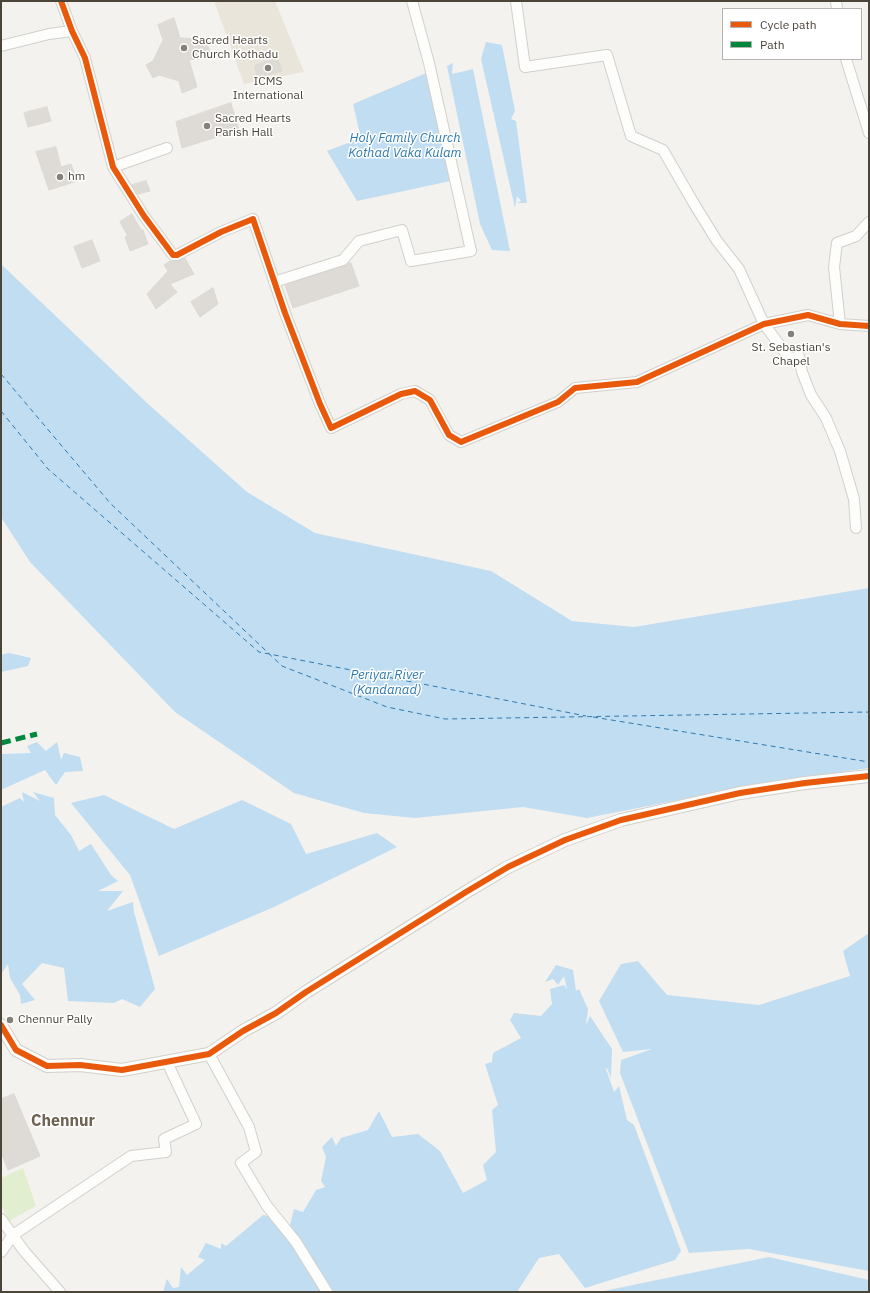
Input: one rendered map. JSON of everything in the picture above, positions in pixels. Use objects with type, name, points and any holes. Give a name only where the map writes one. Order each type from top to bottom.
[{"type":"street","points":[[61,1],[72,32],[85,58],[113,167],[144,216],[173,255],[177,255],[221,232],[253,219],[274,282],[317,397],[331,428],[401,394],[415,391],[430,400],[449,435],[461,442],[558,402],[575,388],[637,382],[764,324],[808,315],[840,324],[869,326]]},
{"type":"street","points":[[274,282],[343,260],[360,241],[402,230],[411,261],[471,251],[429,63],[412,1]]},
{"type":"street","points":[[516,1],[525,67],[607,55],[631,136],[663,150],[709,228],[739,269],[764,324],[790,359],[799,356],[802,372],[811,395],[826,418],[840,451],[854,499],[856,528]]},
{"type":"street","points":[[1,46],[49,34],[72,32]]},
{"type":"street","points":[[846,60],[869,133]]},
{"type":"street","points":[[113,167],[167,148]]},
{"type":"street","points":[[840,324],[834,267],[837,243],[856,236],[869,222]]},
{"type":"street","points":[[1,1025],[16,1050],[47,1066],[80,1065],[122,1070],[210,1054],[244,1031],[276,1013],[466,892],[508,868],[565,840],[621,820],[740,793],[805,783],[869,776]]},
{"type":"street","points":[[210,1054],[249,1127],[256,1152],[240,1163],[267,1206],[296,1242],[327,1292]]},
{"type":"street","points":[[1,1252],[12,1235],[48,1209],[131,1156],[166,1152],[164,1139],[196,1124],[167,1062]]},
{"type":"street","points":[[1,1219],[12,1235],[60,1292]]},
{"type":"shaded area","points":[[214,1],[275,1],[304,72],[244,84]]},
{"type":"green space","points":[[23,1168],[36,1206],[9,1221],[1,1204],[1,1178]]},
{"type":"water","points":[[486,42],[502,45],[515,111],[511,119],[516,121],[527,203],[517,203],[521,201],[517,196],[515,208],[481,59]]},
{"type":"water","points":[[453,63],[452,74],[473,69],[510,251],[492,250],[480,224],[447,66]]},
{"type":"water","name":"Holy Family Church Kothad Vaka Kulam","points":[[431,71],[460,179],[357,201],[327,151],[361,138],[353,104]]},
{"type":"water","name":"Periyar River (Kandanad)","points":[[1,264],[146,402],[247,492],[315,533],[491,571],[572,621],[634,627],[869,588],[869,768],[760,784],[587,818],[523,807],[415,818],[364,813],[294,793],[175,712],[30,562],[1,517]]},
{"type":"water","points":[[9,653],[31,658],[28,666],[1,672],[1,655]]},
{"type":"water","points":[[37,742],[46,751],[57,742],[61,760],[64,753],[80,757],[83,771],[65,772],[56,785],[45,770],[1,790],[1,754],[31,753],[27,746]]},
{"type":"water","points":[[22,792],[40,801],[33,792],[54,798],[55,815],[71,835],[79,851],[91,844],[111,875],[118,881],[98,891],[123,891],[107,911],[133,902],[134,912],[155,989],[140,1007],[122,999],[114,1003],[68,1001],[64,968],[42,963],[22,984],[35,1000],[21,1004],[20,995],[10,978],[8,964],[1,974],[1,807],[20,798],[24,802]]},
{"type":"water","points":[[104,795],[174,829],[242,800],[291,824],[306,854],[377,833],[397,847],[274,907],[159,956],[130,875],[71,803]]},
{"type":"water","points":[[869,933],[869,1271],[749,1249],[689,1253],[620,1073],[621,1060],[652,1049],[623,1052],[599,1001],[621,964],[638,961],[667,995],[759,1005],[850,976],[843,951]]},
{"type":"water","points":[[556,965],[573,970],[576,991],[579,989],[588,1009],[586,1025],[590,1016],[612,1049],[611,1078],[607,1068],[606,1069],[614,1092],[619,1086],[627,1120],[634,1125],[681,1251],[675,1260],[585,1288],[559,1254],[539,1258],[517,1292],[334,1292],[290,1225],[294,1209],[303,1212],[316,1190],[325,1187],[321,1181],[326,1157],[322,1147],[332,1137],[336,1146],[341,1138],[368,1130],[379,1111],[392,1137],[418,1134],[440,1151],[463,1193],[487,1180],[483,1165],[496,1152],[492,1110],[498,1105],[485,1064],[492,1062],[493,1053],[521,1038],[510,1020],[514,1013],[541,1016],[552,1004],[550,989],[564,985],[567,989],[564,976],[558,985],[553,979],[545,982]]},
{"type":"water","points":[[263,1215],[273,1217],[324,1292],[163,1292],[167,1279],[173,1288],[179,1287],[181,1267],[187,1275],[205,1260],[198,1257],[206,1243],[221,1249],[221,1243],[226,1246]]},
{"type":"water","points":[[769,1257],[869,1280],[869,1292],[599,1292]]},
{"type":"building","name":"Sacred Hearts Church Kothadu","points":[[174,18],[180,38],[206,39],[211,57],[189,60],[197,87],[182,93],[179,81],[159,75],[153,78],[146,65],[153,61],[163,40],[158,25]]},
{"type":"building","name":"ICMS International","points":[[277,57],[282,71],[257,78],[255,66]]},
{"type":"building","name":"Sacred Hearts Parish Hall","points":[[231,103],[239,130],[182,148],[176,122]]},
{"type":"building","points":[[47,107],[51,121],[28,127],[24,113]]},
{"type":"building","points":[[56,147],[61,167],[71,164],[77,181],[49,190],[36,152]]},
{"type":"building","points":[[146,181],[150,191],[138,194],[132,185]]},
{"type":"building","points":[[132,214],[141,230],[143,230],[148,244],[130,251],[125,237],[128,236],[120,222]]},
{"type":"building","points":[[92,240],[100,261],[82,268],[74,247]]},
{"type":"building","points":[[185,258],[194,274],[170,284],[177,292],[156,309],[147,294],[168,271],[164,265],[170,261],[177,261]]},
{"type":"building","points":[[351,263],[359,286],[293,308],[285,285]]},
{"type":"building","points":[[213,288],[218,304],[200,317],[191,302]]},
{"type":"building","points":[[14,1094],[40,1156],[8,1170],[1,1152],[1,1099]]},
{"type":"ferry route","points":[[1,374],[110,503],[282,666],[387,707],[445,719],[869,712]]},
{"type":"ferry route","points":[[1,411],[48,469],[259,652],[586,716]]},
{"type":"ferry route","points":[[593,717],[869,762]]},
{"type":"marked path","points":[[1,743],[37,734]]},
{"type":"cycle path","points":[[61,1],[72,31],[85,58],[113,167],[144,216],[173,255],[177,255],[221,232],[253,219],[285,313],[320,404],[331,428],[401,394],[415,391],[430,400],[449,435],[461,442],[558,402],[575,388],[637,382],[764,324],[808,315],[840,324],[869,326]]},
{"type":"cycle path","points":[[1,1025],[16,1050],[47,1066],[80,1065],[122,1070],[209,1054],[243,1031],[276,1013],[306,992],[466,892],[508,867],[565,840],[621,820],[740,793],[805,783],[869,776]]},
{"type":"place","name":"Sacred Hearts Church Kothadu","points":[[184,48]]},
{"type":"place","name":"ICMS International","points":[[268,68]]},
{"type":"place","name":"Sacred Hearts Parish Hall","points":[[207,126]]},
{"type":"place","name":"hm","points":[[60,177]]},
{"type":"place","name":"St. Sebastian's Chapel","points":[[791,334]]},
{"type":"place","name":"Chennur Pally","points":[[10,1020]]},
{"type":"district","name":"Chennur","points":[[63,1121]]}]
